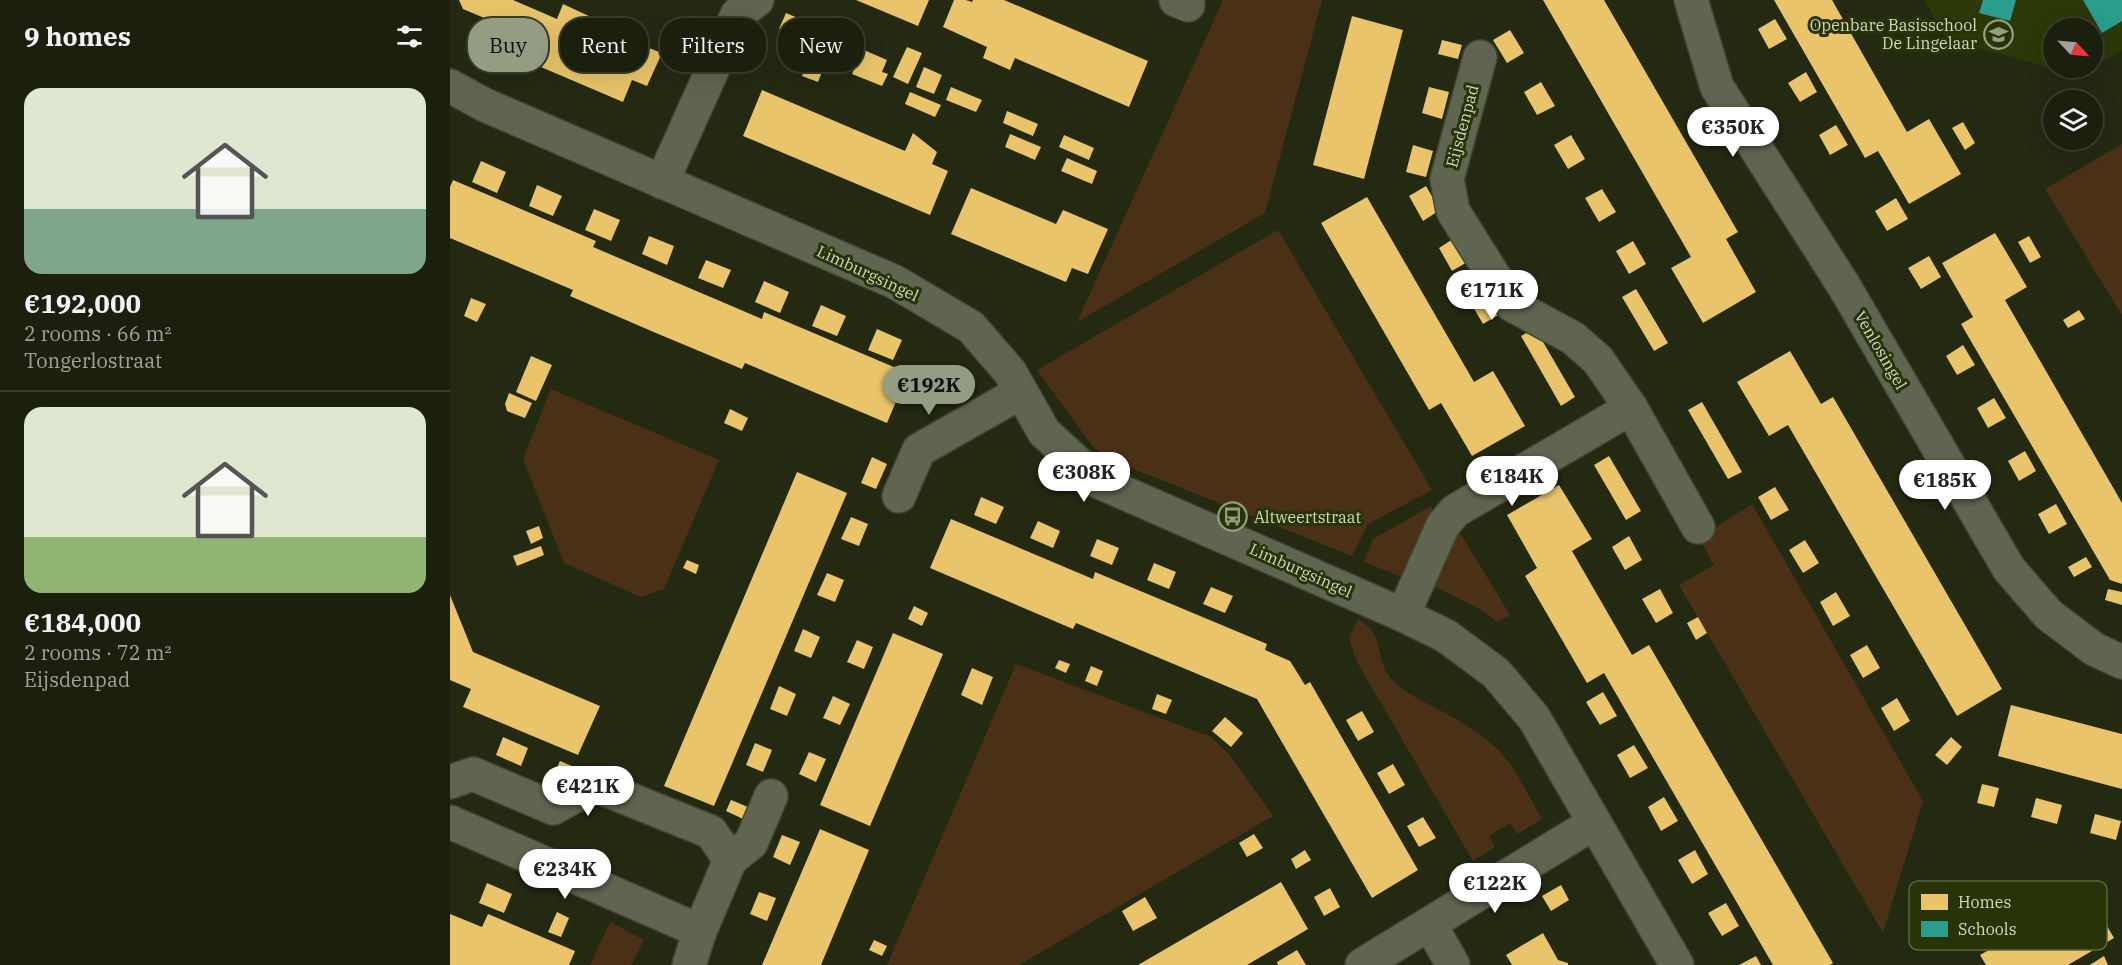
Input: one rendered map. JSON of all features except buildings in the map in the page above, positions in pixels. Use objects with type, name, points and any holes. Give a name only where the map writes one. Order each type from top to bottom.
[{"type":"street","points":[[662,182],[737,15],[757,0]]},
{"type":"street","name":"Venlosingel","points":[[1691,0],[1718,87],[1844,286],[2009,569],[2049,615],[2094,649],[2122,662]]},
{"type":"street","name":"Eijsdenpad","points":[[1480,57],[1447,179],[1453,211],[1512,305],[1573,338],[1598,360],[1631,408],[1698,527]]},
{"type":"street","name":"Limburgsingel","points":[[450,86],[485,105],[904,287],[971,327],[1010,372],[1044,432],[1097,481],[1446,636],[1496,673],[1534,718],[1677,965]]},
{"type":"street","points":[[898,496],[919,450],[1021,392]]},
{"type":"street","points":[[1402,615],[1443,525],[1458,509],[1631,408]]},
{"type":"street","points":[[450,782],[473,774],[553,808],[594,785],[711,832],[730,860]]},
{"type":"street","points":[[689,965],[700,931],[730,860],[751,843],[771,796]]},
{"type":"street","points":[[450,822],[700,931]]},
{"type":"street","points":[[1362,965],[1594,823]]},
{"type":"street","points":[[1430,924],[1454,965]]},
{"type":"shaded area","points":[[1223,0],[1322,0],[1265,213],[1077,322]]},
{"type":"shaded area","name":"Openbare Basisschool De Lingelaar","points":[[1924,0],[2122,0],[2122,50],[2103,61],[2103,18],[2043,18],[2043,66],[1947,40]]},
{"type":"shaded area","points":[[2122,144],[2122,315],[2045,189]]},
{"type":"shaded area","points":[[1278,230],[1432,490],[1368,524],[1352,556],[1114,461],[1093,447],[1037,370]]},
{"type":"shaded area","points":[[551,389],[719,460],[664,589],[641,597],[564,563],[523,459]]},
{"type":"shaded area","points":[[1752,504],[1923,801],[1883,933],[1679,585],[1714,565],[1699,538]]},
{"type":"shaded area","points":[[1431,506],[1433,513],[1402,577],[1364,562],[1373,539]]},
{"type":"shaded area","points":[[1456,526],[1510,615],[1498,622],[1478,608],[1430,584]]},
{"type":"shaded area","points":[[1358,619],[1373,632],[1381,660],[1390,677],[1412,695],[1456,719],[1494,746],[1515,771],[1542,819],[1517,834],[1510,823],[1489,836],[1495,847],[1473,861],[1357,662],[1349,638]]},
{"type":"shaded area","points":[[1016,664],[1211,737],[1230,755],[1273,816],[1019,965],[887,965]]},
{"type":"shaded area","points":[[610,922],[644,940],[631,965],[590,965]]},
{"type":"place","name":"Openbare Basisschool De Lingelaar","points":[[1998,34]]},
{"type":"place","name":"Altweertstraat","points":[[1233,517]]}]
